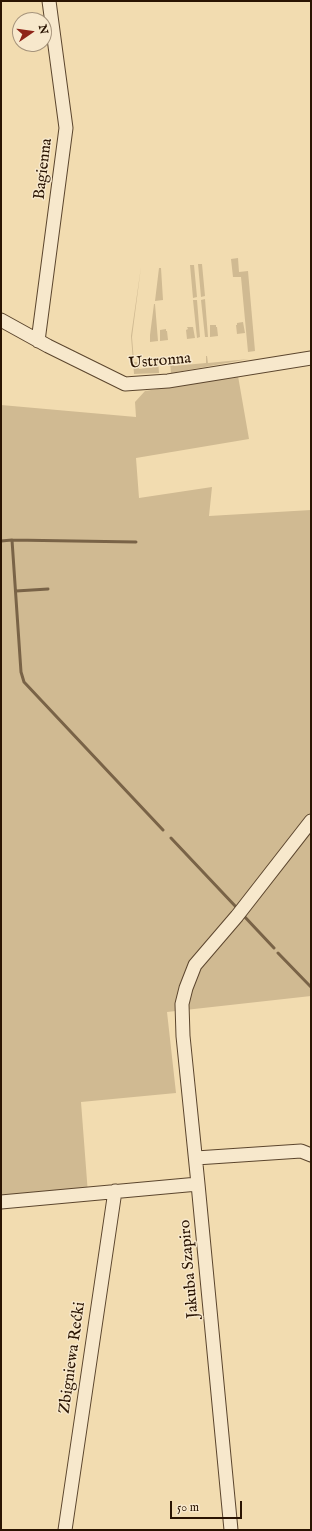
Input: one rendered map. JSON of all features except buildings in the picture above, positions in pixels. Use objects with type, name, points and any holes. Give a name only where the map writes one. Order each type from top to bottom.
[{"type":"street","name":"Bagienna","points":[[38,341],[66,128],[49,1]]},
{"type":"street","name":"Ustronna","points":[[1,320],[38,341],[126,384],[168,381],[311,358]]},
{"type":"street","name":"Jakuba Szapiro","points":[[232,1530],[183,1036],[182,1004],[186,988],[195,965],[237,916],[311,821]]},
{"type":"street","points":[[196,1158],[301,1151],[311,1155]]},
{"type":"street","points":[[1,1202],[198,1184]]},
{"type":"street","name":"Zbigniewa Rećki","points":[[65,1530],[115,1191]]},
{"type":"shaded area","points":[[238,258],[239,272],[248,271],[255,351],[248,352],[241,277],[233,277],[231,259]]},
{"type":"shaded area","points":[[198,264],[202,264],[205,296],[201,297]]},
{"type":"shaded area","points":[[190,265],[194,265],[197,297],[193,298]]},
{"type":"shaded area","points":[[141,267],[132,337],[134,362],[137,362],[139,369],[155,367],[155,361],[158,360],[159,373],[134,374],[131,336]]},
{"type":"shaded area","points":[[159,268],[161,268],[163,300],[155,301]]},
{"type":"shaded area","points":[[205,299],[208,337],[205,337],[201,300]]},
{"type":"shaded area","points":[[193,300],[197,300],[200,337],[197,338]]},
{"type":"shaded area","points":[[154,304],[158,341],[150,342],[150,335]]},
{"type":"shaded area","points":[[243,322],[245,333],[237,334],[237,323]]},
{"type":"shaded area","points":[[210,325],[216,325],[218,336],[210,337]]},
{"type":"shaded area","points":[[187,327],[193,327],[195,338],[187,339]]},
{"type":"shaded area","points":[[166,329],[168,340],[160,341],[160,330]]},
{"type":"shaded area","points":[[206,356],[208,363],[249,359],[171,373],[170,363],[172,359],[174,366],[206,363]]},
{"type":"shaded area","points":[[238,376],[249,439],[136,458],[139,498],[212,487],[209,516],[311,510],[311,996],[167,1012],[176,1093],[81,1102],[88,1194],[1,1202],[1,405],[136,417],[135,402],[145,391]]},
{"type":"waterway","points":[[12,540],[136,542]]},
{"type":"waterway","points":[[1,541],[12,540],[21,672],[24,682],[163,830]]},
{"type":"waterway","points":[[16,591],[48,589]]},
{"type":"waterway","points":[[171,838],[237,908]]},
{"type":"waterway","points":[[243,915],[274,948]]},
{"type":"waterway","points":[[278,953],[311,987]]}]
